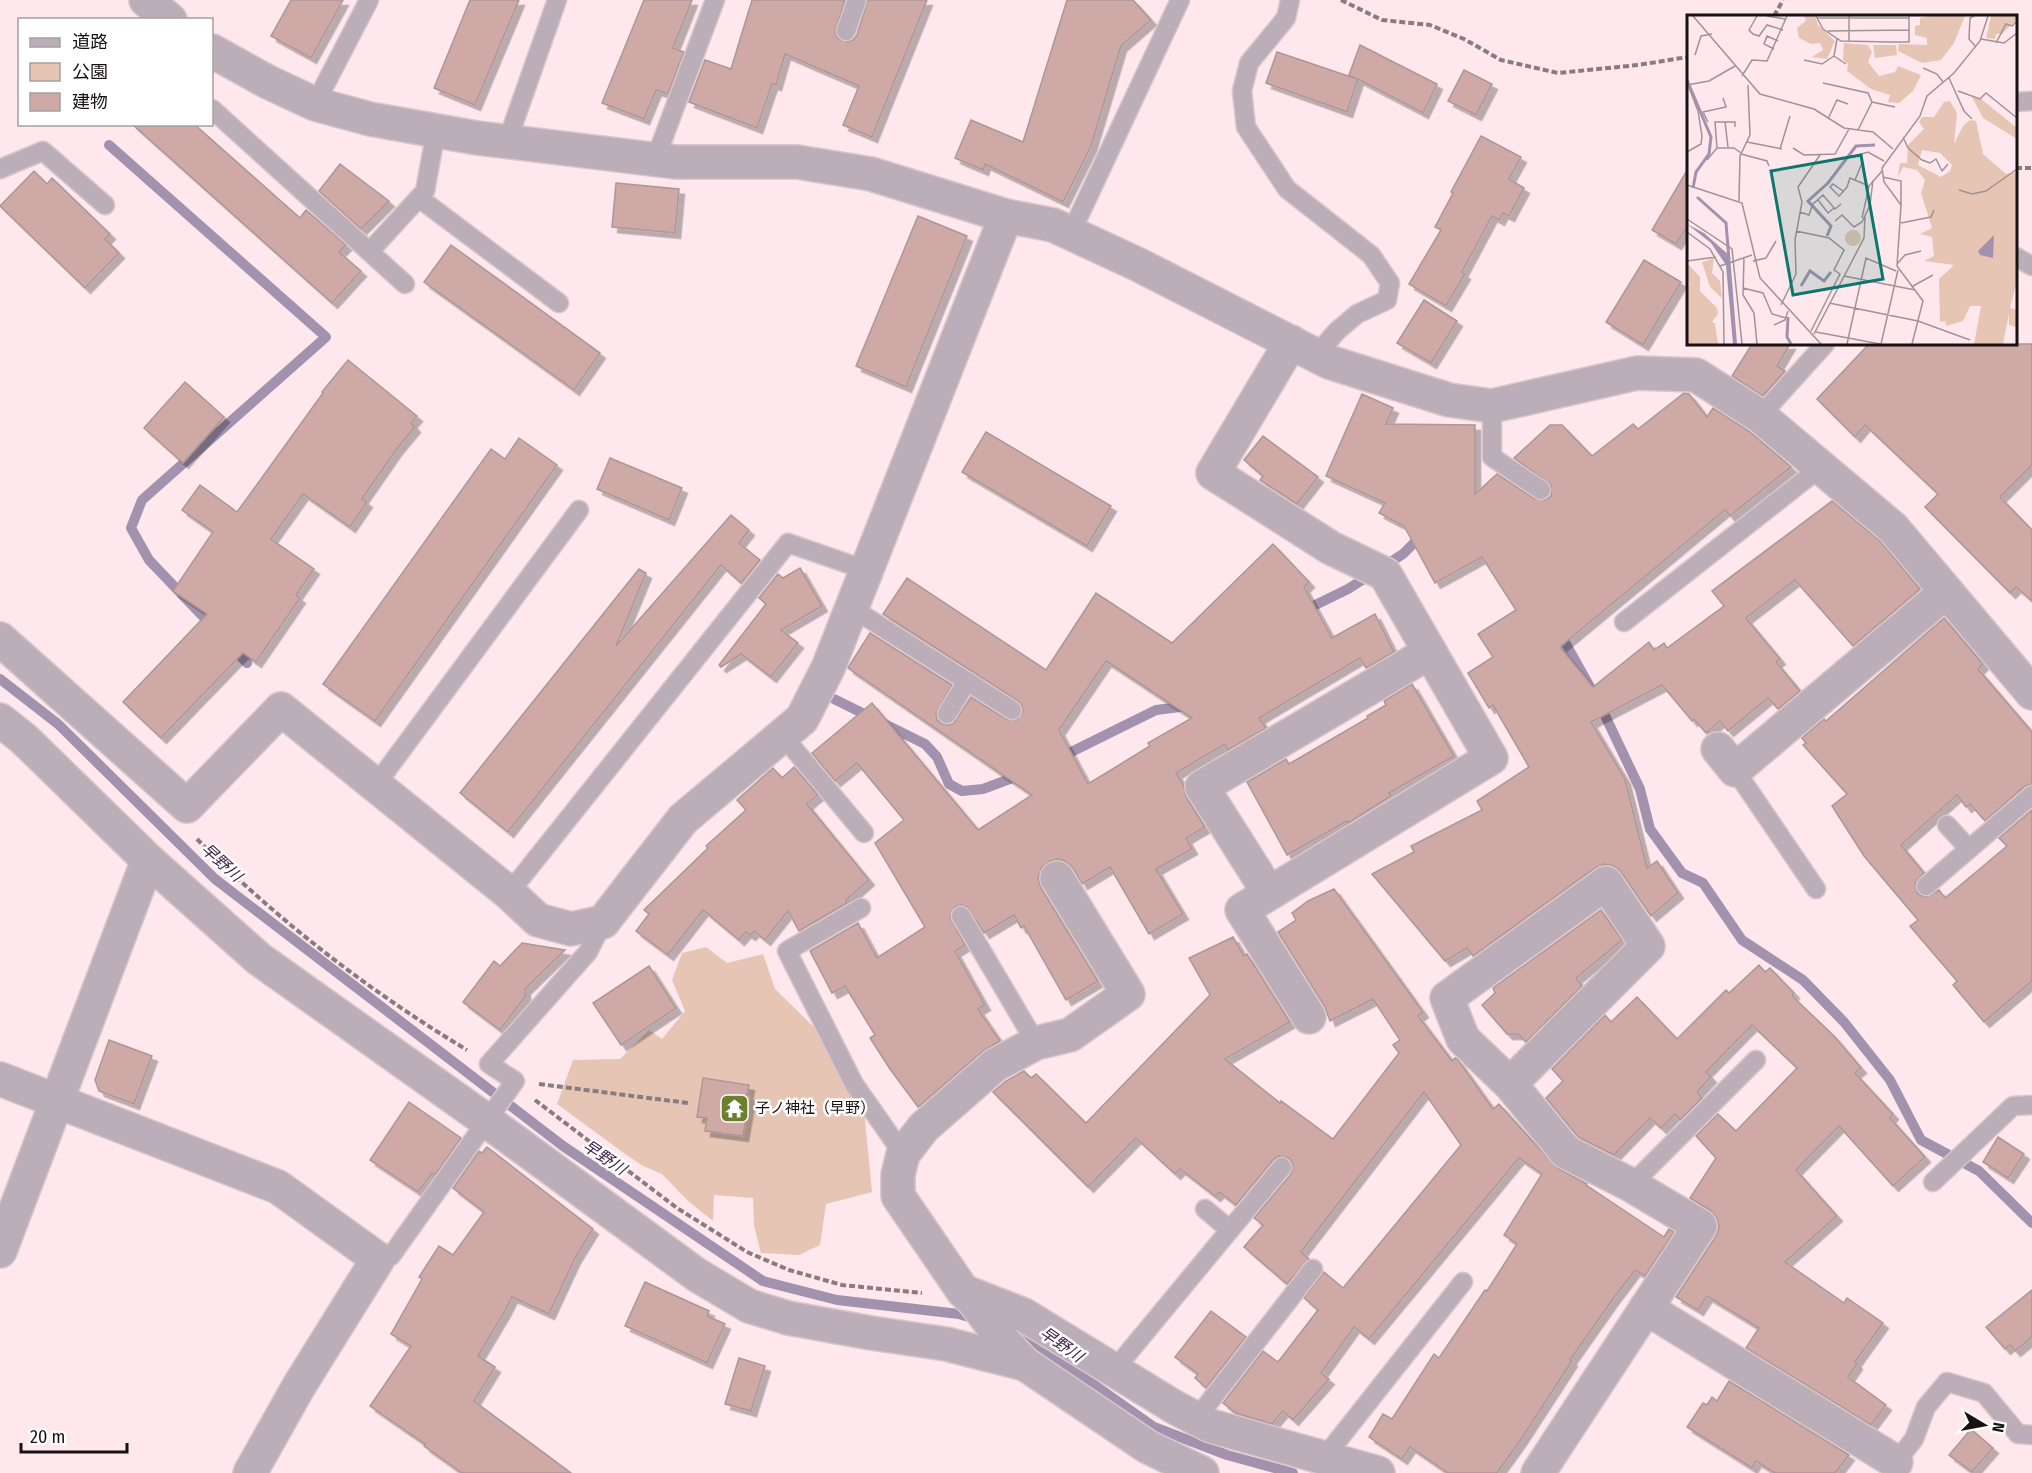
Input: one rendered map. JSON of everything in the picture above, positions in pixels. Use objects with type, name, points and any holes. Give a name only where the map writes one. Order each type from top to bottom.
[{"type":"street","points":[[213,52],[268,82],[315,104],[370,120],[507,142],[655,160],[797,162],[871,174],[1006,216],[1053,225],[1329,362],[1449,400],[1492,405],[1636,373],[1696,375],[1760,416],[1893,528],[2032,693]]},
{"type":"street","points":[[0,639],[187,806],[280,709],[509,893],[538,920],[571,929],[603,922],[683,819],[802,719],[828,668],[1006,216]]},
{"type":"street","points":[[1304,349],[1213,472],[1331,548],[1385,574],[1491,758],[1242,910],[1309,1017]]},
{"type":"street","points":[[1727,759],[1946,591]]},
{"type":"street","points":[[1269,893],[1202,787],[1430,652]]},
{"type":"street","points":[[0,720],[24,739],[148,860],[259,959],[490,1117],[697,1275],[749,1306],[788,1318],[1015,1354]]},
{"type":"street","points":[[0,1251],[148,860]]},
{"type":"street","points":[[1057,878],[1128,994],[1070,1035],[1036,1043],[995,1065],[924,1126],[903,1154],[898,1175],[898,1196],[968,1296],[1015,1354],[1148,1447],[1202,1473]]},
{"type":"street","points":[[1509,1084],[1648,946],[1606,883],[1447,998],[1463,1039],[1509,1084],[1566,1152],[1631,1185],[1700,1226],[1538,1473]]},
{"type":"street","points":[[0,1079],[278,1187],[378,1259],[299,1386],[250,1473]]},
{"type":"street","points":[[968,1296],[1024,1315],[1211,1426],[1378,1473]]},
{"type":"street","points":[[1646,1308],[1896,1462]]},
{"type":"lane","points":[[315,104],[369,0]]},
{"type":"lane","points":[[507,142],[557,0]]},
{"type":"lane","points":[[655,160],[715,0]]},
{"type":"lane","points":[[846,31],[857,0]]},
{"type":"lane","points":[[1071,233],[1180,0]]},
{"type":"lane","points":[[1290,0],[1286,18],[1249,63],[1242,91],[1246,127],[1287,189],[1371,255],[1390,283],[1387,300],[1357,314],[1337,331],[1304,349]]},
{"type":"lane","points":[[2017,102],[2032,101]]},
{"type":"lane","points":[[213,111],[405,284]]},
{"type":"lane","points":[[370,251],[425,192],[436,131]]},
{"type":"lane","points":[[0,169],[44,151],[105,205]]},
{"type":"lane","points":[[419,198],[559,303]]},
{"type":"lane","points":[[2017,258],[2032,266]]},
{"type":"lane","points":[[1760,416],[1824,345]]},
{"type":"lane","points":[[1492,405],[1492,456],[1541,490]]},
{"type":"lane","points":[[1624,622],[1821,467]]},
{"type":"lane","points":[[375,786],[579,510]]},
{"type":"lane","points":[[509,893],[788,543],[866,570]]},
{"type":"lane","points":[[852,608],[1012,710]]},
{"type":"lane","points":[[947,714],[967,681]]},
{"type":"lane","points":[[783,736],[864,833]]},
{"type":"lane","points":[[1727,759],[1816,889]]},
{"type":"lane","points":[[1926,886],[2032,795]]},
{"type":"lane","points":[[1947,825],[1969,849]]},
{"type":"lane","points":[[861,908],[787,951],[854,1084],[903,1154]]},
{"type":"lane","points":[[962,916],[1036,1043]]},
{"type":"lane","points":[[378,1259],[391,1256],[512,1084],[489,1064],[588,952],[603,922]]},
{"type":"lane","points":[[1631,1185],[1756,1060]]},
{"type":"lane","points":[[1933,1182],[2013,1106],[2032,1105]]},
{"type":"lane","points":[[1114,1370],[1282,1167]]},
{"type":"lane","points":[[1205,1209],[1230,1230]]},
{"type":"lane","points":[[1196,1419],[1314,1269]]},
{"type":"lane","points":[[1324,1458],[1463,1282]]},
{"type":"lane","points":[[1896,1462],[1914,1439],[1926,1407],[1947,1382],[1984,1393],[2018,1434],[2032,1435]]},
{"type":"path","points":[[1341,0],[1382,20],[1430,25],[1464,39],[1502,60],[1558,73],[1687,57]]},
{"type":"path","points":[[1775,15],[1783,0]]},
{"type":"path","points":[[187,806],[190,833],[234,877],[313,943],[377,991],[422,1023],[489,1064]]},
{"type":"path","points":[[512,1084],[688,1102]]},
{"type":"path","points":[[512,1084],[677,1208],[747,1252],[789,1270],[842,1285],[968,1296]]},
{"type":"green space","points":[[706,947],[727,963],[763,954],[775,989],[821,1034],[864,1110],[872,1192],[826,1204],[820,1245],[799,1255],[761,1253],[754,1226],[753,1198],[714,1195],[713,1221],[688,1201],[662,1174],[643,1166],[557,1104],[573,1060],[620,1059],[649,1030],[662,1039],[685,1011],[672,980],[682,953]]},
{"type":"building","points":[[291,0],[343,0],[311,58],[271,36]]},
{"type":"building","points":[[470,0],[519,0],[475,105],[434,88]]},
{"type":"building","points":[[644,0],[692,0],[673,48],[684,52],[668,94],[656,90],[644,119],[602,103]]},
{"type":"building","points":[[752,0],[845,0],[835,32],[838,39],[847,42],[853,40],[857,35],[868,0],[927,0],[872,137],[843,125],[859,86],[785,54],[776,85],[772,84],[757,128],[689,102],[705,60],[731,69]]},
{"type":"building","points":[[1067,0],[1133,0],[1151,20],[1121,46],[1091,146],[1063,202],[985,164],[983,170],[955,158],[971,120],[1023,142]]},
{"type":"building","points":[[1360,45],[1437,84],[1423,113],[1358,79],[1347,112],[1266,83],[1277,52],[1357,79],[1349,75]]},
{"type":"building","points":[[1464,70],[1492,84],[1476,115],[1448,101]]},
{"type":"building","points":[[134,126],[196,126],[300,218],[306,210],[346,245],[339,252],[361,271],[332,303]]},
{"type":"building","points":[[1481,136],[1521,157],[1509,179],[1524,188],[1509,216],[1503,213],[1499,220],[1492,216],[1462,272],[1465,274],[1446,306],[1409,284],[1441,230],[1435,227]]},
{"type":"building","points":[[340,164],[389,201],[361,229],[319,191]]},
{"type":"building","points":[[1687,170],[1687,227],[1676,244],[1652,230]]},
{"type":"building","points":[[34,171],[47,184],[52,178],[110,234],[105,239],[119,253],[85,288],[0,206]]},
{"type":"building","points":[[616,183],[679,189],[675,233],[612,227]]},
{"type":"building","points":[[918,216],[967,236],[906,387],[856,366]]},
{"type":"building","points":[[451,245],[600,353],[574,390],[424,282]]},
{"type":"building","points":[[1644,260],[1681,282],[1643,345],[1606,322]]},
{"type":"building","points":[[1424,300],[1457,321],[1431,363],[1397,343]]},
{"type":"building","points":[[2032,344],[2032,465],[2000,497],[2032,530],[2032,601],[2016,587],[2010,593],[1925,507],[1938,494],[1865,425],[1855,437],[1817,399],[1868,345]]},
{"type":"building","points":[[1751,345],[1789,345],[1777,366],[1785,371],[1763,396],[1732,376]]},
{"type":"building","points":[[348,360],[417,416],[411,423],[415,427],[362,499],[367,502],[350,527],[303,494],[271,539],[314,569],[296,595],[300,598],[256,662],[243,653],[161,738],[123,702],[207,614],[173,591],[213,532],[182,510],[200,485],[237,512],[322,392]]},
{"type":"building","points":[[185,382],[224,417],[183,463],[144,428]]},
{"type":"building","points":[[1684,393],[1689,394],[1707,417],[1713,408],[1749,431],[1791,467],[1730,516],[1725,510],[1560,647],[1593,687],[1649,642],[1654,650],[1664,643],[1667,648],[1724,606],[1712,591],[1832,501],[1880,541],[1920,589],[1853,646],[1795,580],[1746,618],[1780,659],[1776,662],[1800,691],[1778,709],[1768,698],[1728,731],[1720,721],[1706,733],[1694,719],[1692,721],[1662,685],[1591,722],[1625,779],[1647,868],[1657,861],[1678,893],[1651,916],[1621,872],[1614,866],[1604,864],[1595,868],[1473,956],[1467,948],[1445,961],[1372,874],[1414,852],[1411,846],[1482,810],[1477,801],[1529,767],[1493,705],[1489,708],[1468,673],[1493,657],[1478,634],[1516,610],[1482,557],[1435,583],[1404,526],[1379,513],[1385,503],[1326,476],[1362,394],[1393,408],[1386,424],[1475,425],[1475,494],[1497,474],[1535,499],[1545,500],[1551,496],[1551,485],[1514,458],[1550,425],[1562,425],[1592,456],[1633,424],[1638,429]]},
{"type":"building","points":[[986,432],[1111,506],[1087,546],[962,472]]},
{"type":"building","points":[[1263,436],[1318,477],[1297,504],[1260,480],[1263,476],[1244,460]]},
{"type":"building","points":[[519,438],[557,465],[375,721],[323,684],[491,449],[505,459]]},
{"type":"building","points":[[610,458],[682,488],[669,520],[597,489]]},
{"type":"building","points":[[731,515],[749,530],[739,543],[760,560],[741,583],[721,565],[508,832],[460,793],[639,569],[646,573],[616,646]]},
{"type":"building","points":[[1273,544],[1309,582],[1304,587],[1332,638],[1375,614],[1394,652],[1366,668],[1360,658],[1259,718],[1266,728],[1228,750],[1225,744],[1176,773],[1184,786],[1186,797],[1205,827],[1186,838],[1192,849],[1156,869],[1183,914],[1149,934],[1110,867],[1082,884],[1073,868],[1065,861],[1057,859],[1048,862],[1041,869],[1038,878],[1041,888],[1098,981],[1066,1000],[1024,926],[1021,928],[1014,915],[984,933],[967,907],[961,905],[955,907],[950,917],[965,945],[955,951],[985,1005],[978,1009],[1000,1041],[983,1051],[918,1107],[870,1038],[875,1035],[845,986],[832,993],[810,951],[858,923],[877,958],[925,927],[875,843],[904,820],[857,763],[835,781],[812,753],[872,703],[978,830],[1032,795],[848,668],[849,666],[870,633],[952,685],[936,713],[937,720],[942,724],[953,724],[971,697],[1006,719],[1017,720],[1023,711],[1018,701],[883,614],[907,578],[1046,670],[1096,593],[1172,643]],"holes":[[[1106,661],[1192,718],[1148,743],[1150,746],[1088,784],[1059,730]]]},
{"type":"building","points":[[800,568],[822,606],[781,630],[798,643],[771,677],[741,654],[721,667],[719,665],[766,604],[759,598],[778,574],[783,578]]},
{"type":"building","points":[[1944,618],[1983,664],[1978,669],[2032,732],[2032,784],[2025,786],[1985,821],[1970,804],[1966,807],[1957,795],[1901,845],[1924,873],[1915,883],[1917,893],[1927,897],[1939,890],[1945,898],[2007,846],[1999,838],[2032,810],[2032,981],[1984,1022],[1953,985],[1957,981],[1910,926],[1918,920],[1864,856],[1832,806],[1847,794],[1803,745],[1806,743],[1802,738],[1824,719],[1826,721]]},
{"type":"building","points":[[1412,684],[1454,756],[1389,793],[1391,796],[1348,823],[1347,821],[1287,855],[1247,782],[1286,759],[1289,764],[1368,718],[1367,716],[1386,705],[1384,701]]},
{"type":"building","points":[[794,767],[818,795],[807,804],[869,880],[846,900],[847,903],[799,931],[788,911],[765,940],[754,931],[750,935],[746,932],[739,940],[703,910],[668,955],[636,931],[649,914],[644,910],[708,848],[706,846],[746,810],[737,800],[773,768],[782,778]]},
{"type":"building","points":[[1334,889],[1423,1012],[1418,1016],[1452,1061],[1455,1058],[1458,1060],[1493,1109],[1499,1104],[1557,1168],[1587,1184],[1664,1237],[1669,1229],[1674,1232],[1645,1276],[1635,1270],[1613,1299],[1570,1360],[1572,1361],[1497,1473],[1448,1473],[1410,1447],[1402,1459],[1369,1437],[1383,1414],[1392,1419],[1434,1354],[1439,1358],[1485,1290],[1487,1291],[1517,1244],[1504,1235],[1542,1174],[1519,1158],[1369,1339],[1354,1327],[1321,1373],[1329,1379],[1293,1420],[1283,1411],[1272,1424],[1236,1413],[1223,1403],[1263,1351],[1278,1362],[1318,1310],[1304,1298],[1324,1272],[1343,1288],[1461,1145],[1424,1092],[1301,1252],[1309,1259],[1287,1284],[1244,1247],[1263,1225],[1254,1218],[1291,1174],[1293,1164],[1289,1158],[1279,1156],[1274,1159],[1236,1205],[1219,1192],[1215,1196],[1180,1169],[1175,1174],[1136,1138],[1088,1187],[993,1092],[1006,1081],[1024,1071],[1031,1078],[1036,1074],[1086,1123],[1210,995],[1189,958],[1233,937],[1244,956],[1247,954],[1290,1022],[1225,1059],[1280,1103],[1281,1101],[1333,1139],[1399,1053],[1393,1045],[1400,1040],[1373,999],[1330,1021],[1325,1007],[1278,932],[1296,920],[1292,913],[1308,901]]},
{"type":"building","points":[[1601,910],[1622,940],[1576,978],[1582,986],[1526,1042],[1518,1034],[1507,1034],[1482,1005],[1495,993],[1493,988]]},
{"type":"building","points":[[522,943],[565,950],[525,989],[525,997],[500,1030],[463,1002],[494,961],[500,966]]},
{"type":"building","points":[[1759,965],[1765,972],[1770,968],[1794,993],[1792,996],[1834,1036],[1861,1068],[1855,1073],[1893,1114],[1890,1118],[1925,1157],[1893,1186],[1839,1126],[1796,1170],[1837,1216],[1785,1262],[1844,1303],[1847,1298],[1883,1323],[1855,1362],[1857,1364],[1848,1377],[1886,1405],[1871,1425],[1746,1348],[1759,1328],[1707,1296],[1698,1310],[1676,1297],[1716,1236],[1719,1227],[1717,1218],[1710,1210],[1690,1198],[1716,1158],[1696,1136],[1718,1114],[1736,1131],[1797,1068],[1752,1025],[1706,1072],[1711,1077],[1697,1092],[1702,1098],[1680,1120],[1675,1114],[1661,1128],[1650,1118],[1614,1155],[1578,1137],[1546,1098],[1563,1081],[1552,1069],[1605,1015],[1611,1022],[1637,997],[1677,1039],[1726,990],[1729,993]]},
{"type":"building","points":[[649,966],[676,1008],[621,1045],[593,1003]]},
{"type":"building","points":[[109,1040],[152,1056],[134,1104],[99,1091],[95,1080]]},
{"type":"building","name":"子ノ神社（早野）","points":[[703,1078],[749,1085],[747,1095],[750,1096],[743,1136],[705,1131],[707,1118],[697,1117]]},
{"type":"building","points":[[409,1102],[461,1138],[435,1175],[432,1173],[418,1192],[370,1160]]},
{"type":"building","points":[[1998,1137],[2024,1154],[2008,1178],[1983,1162]]},
{"type":"building","points":[[487,1147],[593,1229],[575,1258],[549,1314],[512,1297],[478,1356],[495,1367],[474,1401],[571,1473],[462,1473],[370,1406],[411,1346],[391,1334],[422,1279],[419,1277],[439,1246],[453,1255],[484,1212],[453,1188],[479,1151],[482,1153]]},
{"type":"building","points":[[645,1282],[709,1311],[707,1316],[725,1324],[707,1363],[625,1326]]},
{"type":"building","points":[[2032,1290],[2032,1337],[2015,1351],[2010,1345],[2005,1349],[1986,1327]]},
{"type":"building","points":[[1211,1311],[1246,1337],[1206,1388],[1195,1378],[1198,1374],[1175,1357]]},
{"type":"building","points":[[739,1358],[765,1366],[751,1411],[725,1404]]},
{"type":"building","points":[[1729,1381],[1849,1455],[1835,1473],[1775,1473],[1756,1461],[1752,1468],[1687,1427],[1703,1403],[1707,1405],[1712,1397],[1717,1401]]},
{"type":"building","points":[[1971,1429],[1993,1448],[1972,1472],[1949,1455]]},
{"type":"waterway","points":[[109,145],[326,337],[142,500],[131,528],[149,560],[214,628]]},
{"type":"waterway","points":[[1303,611],[1348,589],[1403,554],[1423,534]]},
{"type":"waterway","points":[[1558,630],[1590,687]]},
{"type":"waterway","points":[[231,646],[247,663]]},
{"type":"waterway","name":"早野川","points":[[0,679],[58,724],[215,879],[563,1146],[763,1281],[837,1300],[959,1314],[978,1320]]},
{"type":"waterway","points":[[834,699],[925,744],[937,757],[949,784],[962,791],[983,789],[1023,774]]},
{"type":"waterway","points":[[1599,703],[1640,789],[1650,829],[1682,873],[1703,883],[1742,940],[1803,980],[1844,1022],[1890,1080],[1921,1140],[1979,1171],[2032,1223]]},
{"type":"waterway","points":[[1059,758],[1156,710],[1188,706]]},
{"type":"waterway","name":"早野川","points":[[1007,1330],[1025,1336],[1154,1427],[1227,1455],[1293,1473]]},
{"type":"place","name":"子ノ神社（早野）","points":[[734,1108]]}]
